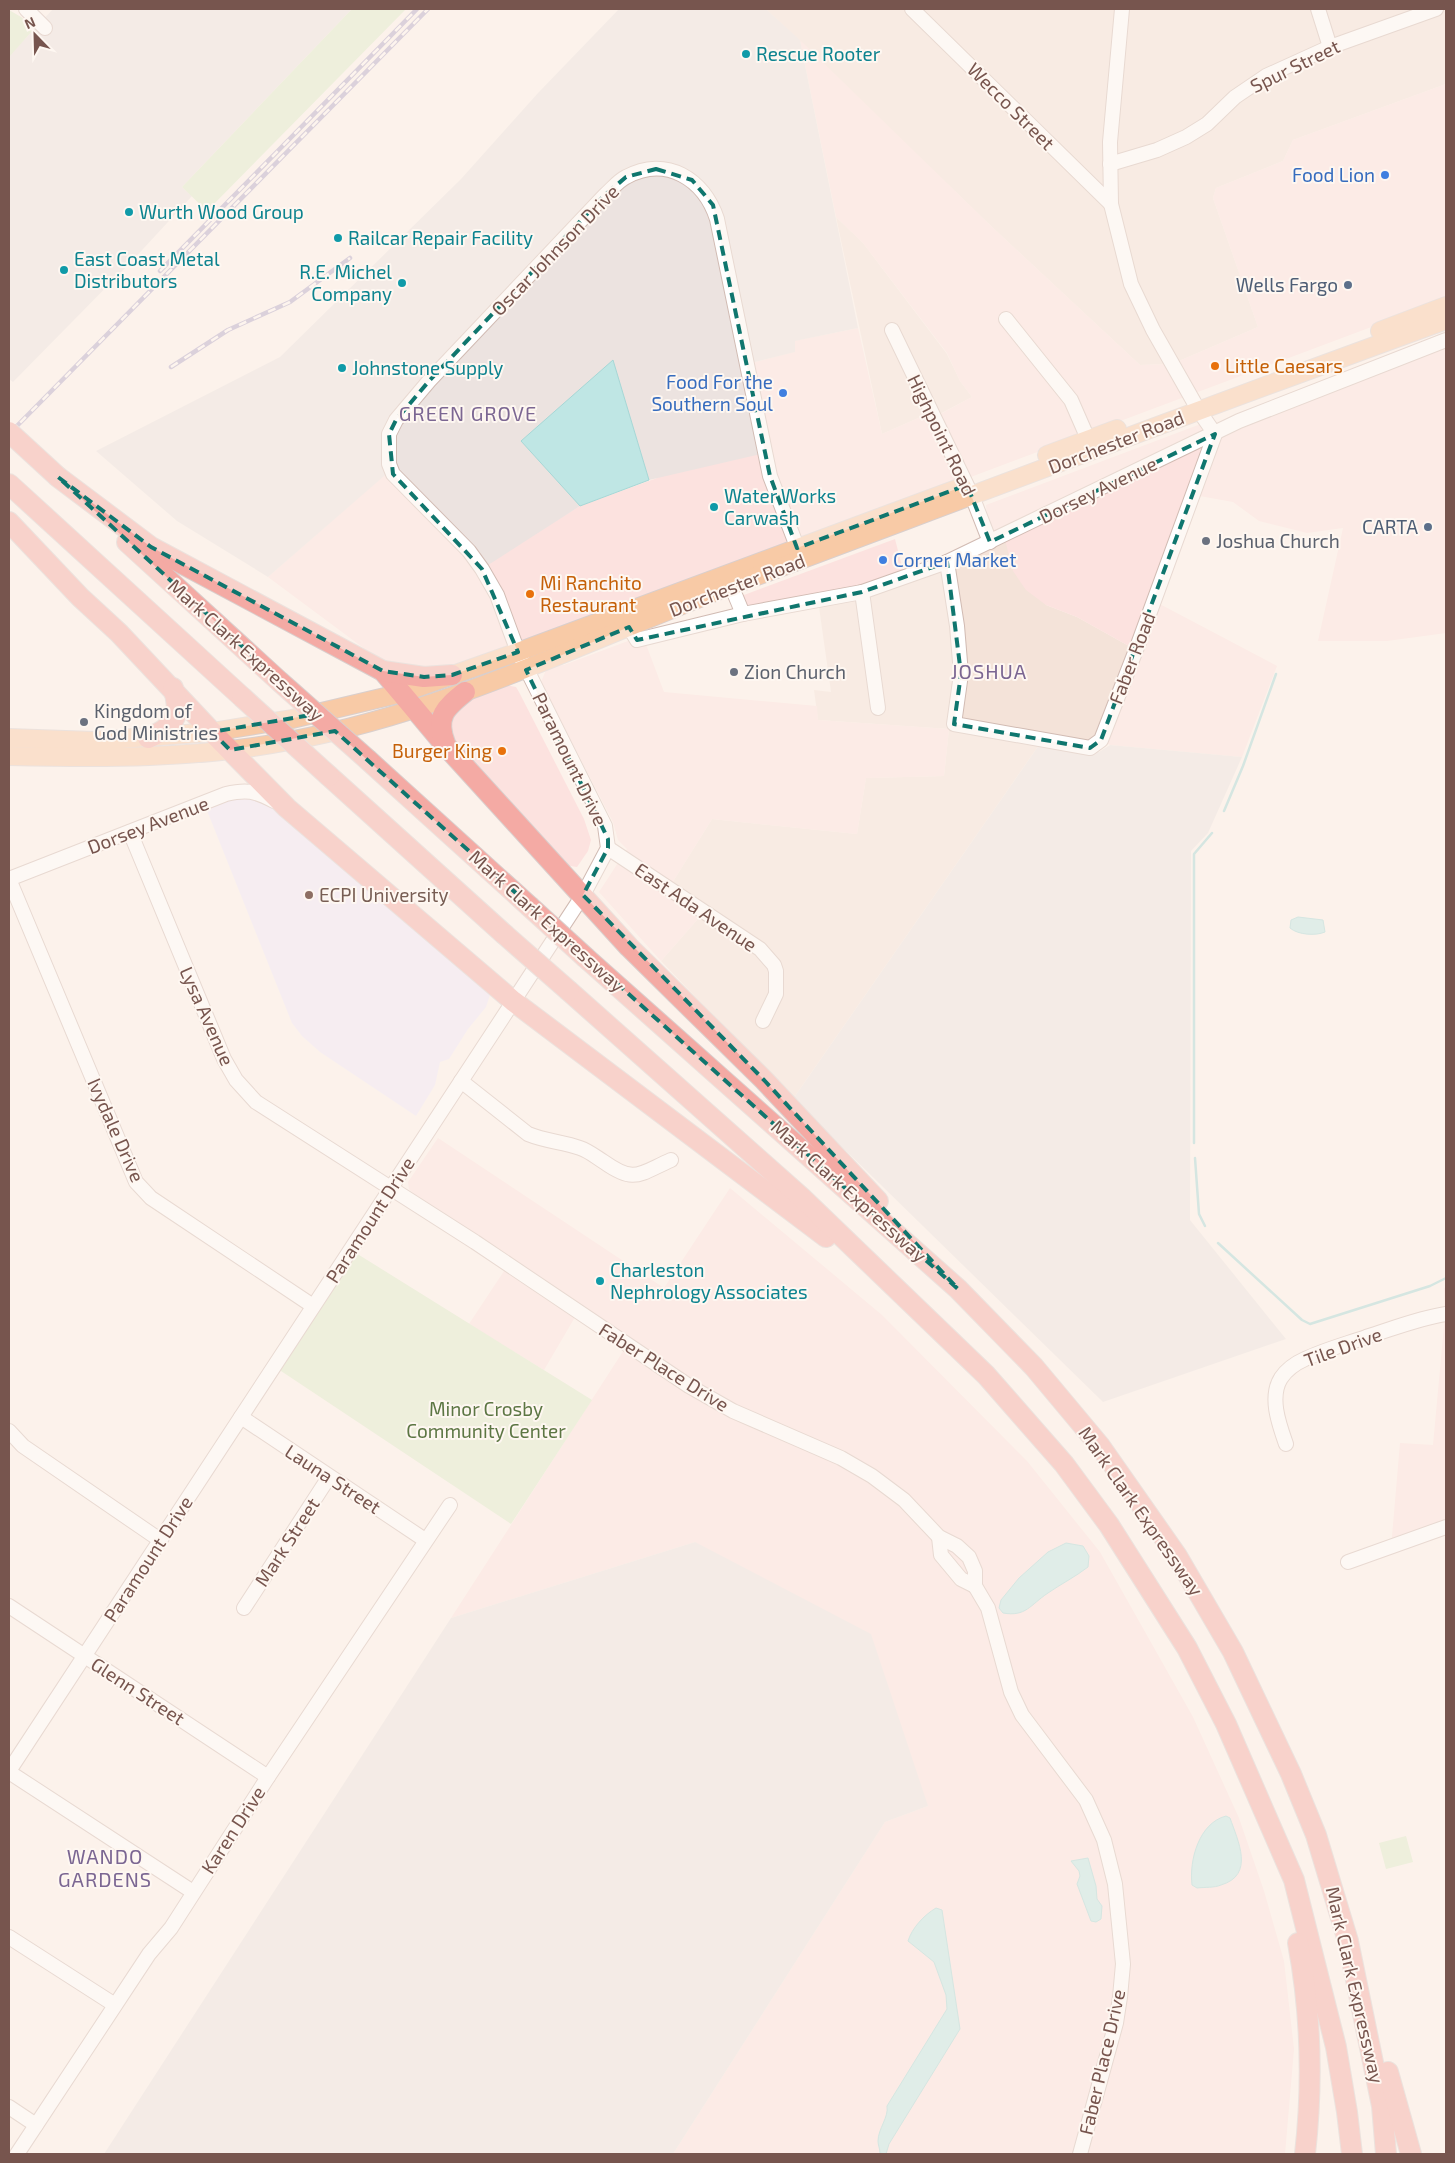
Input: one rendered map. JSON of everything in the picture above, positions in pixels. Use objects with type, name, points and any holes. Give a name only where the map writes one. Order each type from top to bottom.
[{"type":"highway","name":"Mark Clark Expressway","points":[[9,432],[279,681],[586,958],[958,1289],[1034,1367],[1100,1446],[1177,1556],[1214,1616],[1253,1692],[1291,1774],[1325,1863],[1348,1941],[1382,2106],[1386,2154]]},
{"type":"highway","points":[[58,477],[151,547],[383,671],[424,677],[452,675]]},
{"type":"highway","name":"Mark Clark Expressway","points":[[9,484],[504,934],[801,1197],[986,1375],[1026,1418],[1064,1464],[1109,1525],[1187,1648],[1226,1724],[1294,1880],[1336,2048],[1348,2112],[1352,2154]]},
{"type":"highway","points":[[10,524],[80,597],[119,633],[173,688],[212,732],[287,808],[513,1001],[786,1206],[921,1312]]},
{"type":"highway","points":[[383,671],[446,745],[629,947],[764,1080],[958,1289]]},
{"type":"highway","points":[[148,738],[171,725],[175,717],[178,702],[173,688]]},
{"type":"highway","points":[[446,745],[440,731],[440,720],[452,703],[465,692]]},
{"type":"highway","points":[[1257,1794],[1292,1913],[1306,1983],[1311,2068],[1305,2154]]},
{"type":"highway","points":[[1348,1941],[1370,2008],[1411,2154]]},
{"type":"main road","name":"Dorchester Road","points":[[9,738],[94,740],[148,738],[212,732],[292,719],[402,693],[800,555],[1345,350],[1446,306]]},
{"type":"main road","name":"Dorchester Road","points":[[1345,350],[1446,320]]},
{"type":"main road","name":"Dorchester Road","points":[[9,756],[153,757],[230,750],[290,741],[369,723],[415,710],[526,670],[629,627],[729,580]]},
{"type":"street","points":[[26,9],[45,28]]},
{"type":"street","name":"Wecco Street","points":[[912,9],[1111,204]]},
{"type":"street","points":[[1122,9],[1111,116],[1111,204],[1131,284],[1153,330],[1196,406],[1215,434]]},
{"type":"street","points":[[1318,9],[1330,47]]},
{"type":"street","name":"Spur Street","points":[[1110,164],[1157,150],[1186,137],[1207,124],[1235,97],[1266,76],[1330,47],[1436,9]]},
{"type":"street","name":"Oscar Johnson Drive","points":[[518,652],[497,595],[482,569],[469,551],[393,474],[389,464],[389,434],[396,420],[429,381],[605,195],[622,180],[639,171],[656,169],[682,175],[702,189],[713,205],[770,476],[800,555]]},
{"type":"street","points":[[1006,319],[1071,400],[1091,445]]},
{"type":"street","name":"Highpoint Road","points":[[892,330],[970,491],[990,542]]},
{"type":"street","name":"Dorsey Avenue","points":[[629,627],[637,640],[743,614],[862,592],[947,562],[1265,410],[1446,340]]},
{"type":"street","name":"Faber Road","points":[[947,562],[957,626],[961,674],[954,724],[1090,748],[1101,740],[1215,434]]},
{"type":"street","points":[[729,580],[743,614]]},
{"type":"street","points":[[862,592],[878,708]]},
{"type":"street","name":"Paramount Drive","points":[[9,1771],[583,895],[608,848],[605,826],[518,652]]},
{"type":"street","name":"Dorsey Avenue","points":[[9,879],[226,794],[254,791],[287,808]]},
{"type":"street","name":"Lysa Avenue","points":[[130,832],[224,1059],[236,1080],[256,1102],[390,1190]]},
{"type":"street","name":"East Ada Avenue","points":[[608,848],[760,949],[774,965],[776,971],[776,994],[763,1021]]},
{"type":"street","name":"Ivydale Drive","points":[[9,879],[136,1182],[151,1198],[313,1306]]},
{"type":"street","points":[[461,1080],[528,1134],[541,1139],[581,1148],[619,1172],[629,1176],[671,1160]]},
{"type":"street","name":"Faber Place Drive","points":[[390,1190],[475,1242],[690,1386],[733,1410],[841,1458],[872,1476],[904,1500],[939,1537],[957,1546],[969,1557],[975,1571],[975,1586],[988,1608],[1011,1692],[1022,1716],[1086,1800],[1104,1840],[1115,1884],[1123,1964],[1120,1997],[1116,2023],[1080,2154]]},
{"type":"street","name":"Tile Drive","points":[[1286,1444],[1276,1415],[1276,1395],[1280,1379],[1290,1367],[1306,1358],[1355,1341],[1428,1317],[1446,1314]]},
{"type":"street","name":"Launa Street","points":[[241,1417],[425,1540]]},
{"type":"street","points":[[9,1431],[23,1446],[160,1540]]},
{"type":"street","name":"Mark Street","points":[[244,1608],[329,1477]]},
{"type":"street","name":"Karen Drive","points":[[17,2154],[149,1954],[171,1928],[268,1777],[450,1505]]},
{"type":"street","points":[[1348,1562],[1446,1527]]},
{"type":"street","name":"Faber Place Drive","points":[[939,1537],[941,1554],[961,1579],[975,1586]]},
{"type":"street","name":"Glenn Street","points":[[9,1606],[268,1777]]},
{"type":"street","points":[[9,1771],[193,1892]]},
{"type":"street","points":[[9,1937],[115,2005]]},
{"type":"street","points":[[9,2107],[36,2125]]},
{"type":"highlighted area","points":[[656,169],[692,180],[713,205],[770,476],[797,548],[967,485],[990,542],[1215,434],[1101,740],[1090,748],[954,724],[961,674],[947,562],[862,592],[637,640],[629,627],[526,670],[608,839],[608,848],[583,895],[764,1080],[958,1289],[335,731],[230,750],[212,732],[316,714],[58,477],[151,547],[383,671],[424,677],[452,675],[518,652],[482,569],[393,474],[389,434],[396,420],[429,381],[605,195],[626,177]]},
{"type":"shaded area","points":[[53,9],[352,9],[182,187],[192,196],[132,261],[13,382],[9,379],[9,56]]},
{"type":"shaded area","points":[[619,9],[766,9],[800,40],[858,328],[795,341],[795,352],[747,364],[765,453],[649,480],[613,361],[521,441],[580,506],[482,569],[391,470],[268,577],[177,521],[96,451],[280,357],[461,179],[538,93]]},
{"type":"shaded area","points":[[766,9],[1446,9],[1446,84],[1293,140],[1283,161],[1216,188],[1213,198],[1258,327],[1172,364],[1140,365],[990,225]]},
{"type":"shaded area","points":[[800,40],[990,225],[1140,365],[1172,364],[1258,327],[1213,198],[1216,188],[1283,161],[1293,140],[1446,84],[1446,299],[696,580],[443,668],[405,673],[373,655],[268,577],[391,469],[531,536],[580,506],[657,478],[747,364],[794,352],[794,341],[858,328],[882,434],[932,412],[935,417],[972,397],[960,381],[947,353],[863,243],[836,217]]},
{"type":"shaded area","points":[[836,217],[863,243],[947,354],[960,381],[972,397],[934,417],[932,412],[882,434]]},
{"type":"shaded area","points":[[1446,340],[1446,633],[1387,641],[1318,641],[1343,528],[1307,533],[1259,521],[1233,502],[1194,495],[1154,601],[1277,666],[1242,757],[1110,745],[1101,740],[1136,650],[1077,617],[1046,605],[1026,590],[1013,571],[1004,536],[995,539],[987,517],[986,505],[1206,422],[1215,434]]},
{"type":"shaded area","name":"JOSHUA","points":[[1004,535],[1046,605],[1077,617],[1136,650],[1101,740],[1039,745],[793,1099],[661,961],[704,912],[669,888],[712,819],[857,834],[866,778],[944,776],[949,729],[818,720],[814,690],[831,692],[818,600]]},
{"type":"shaded area","points":[[895,539],[905,578],[743,614],[736,598]]},
{"type":"shaded area","points":[[644,635],[664,692],[817,706],[818,720],[949,729],[944,776],[866,778],[857,834],[712,819],[669,888],[704,912],[661,961],[599,892],[627,849],[618,840],[613,822],[541,682],[546,670],[551,667],[564,665]]},
{"type":"shaded area","points":[[506,685],[516,687],[519,692],[584,819],[591,840],[588,851],[577,867],[564,865],[455,741],[448,729],[448,714],[462,701]]},
{"type":"shaded area","points":[[1039,745],[1099,752],[1110,745],[1242,757],[1208,833],[1191,851],[1190,1220],[1286,1339],[1103,1402],[793,1099]]},
{"type":"shaded area","name":"ECPI University","points":[[254,791],[485,987],[490,995],[486,1007],[468,1029],[449,1059],[440,1062],[435,1085],[416,1116],[320,1052],[302,1036],[292,1023],[204,803]]},
{"type":"shaded area","points":[[438,1138],[664,1288],[730,1188],[882,1315],[1027,1461],[1100,1552],[1193,1717],[1239,1818],[1264,1891],[1284,1961],[1294,2049],[1285,2154],[673,2154],[885,1822],[928,1806],[695,1542],[451,1618],[631,1339],[419,1200],[409,1189],[408,1182]]},
{"type":"shaded area","points":[[508,1265],[578,1312],[544,1370],[469,1324]]},
{"type":"shaded area","points":[[1446,1287],[1446,1527],[1391,1548],[1400,1443],[1433,1445],[1445,1315],[1444,1288]]},
{"type":"shaded area","points":[[695,1542],[871,1634],[928,1806],[885,1822],[673,2154],[104,2154],[451,1618]]},
{"type":"green space","points":[[352,9],[406,9],[207,211],[182,187]]},
{"type":"green space","points":[[9,10],[21,17],[34,29],[9,57]]},
{"type":"green space","name":"Minor Crosby Community Center","points":[[351,1250],[592,1400],[511,1524],[275,1367]]},
{"type":"green space","points":[[1406,1836],[1413,1862],[1386,1869],[1379,1843]]},
{"type":"water","points":[[613,360],[649,480],[580,506],[521,441]]},
{"type":"water","points":[[1298,917],[1323,920],[1325,932],[1307,934],[1293,930],[1290,928],[1291,920]]},
{"type":"water","points":[[1066,1543],[1083,1546],[1089,1556],[1088,1567],[1023,1612],[1003,1613],[999,1608],[1001,1600],[1019,1578],[1048,1552]]},
{"type":"water","points":[[1226,1816],[1230,1818],[1240,1847],[1241,1865],[1238,1874],[1221,1885],[1197,1888],[1192,1885],[1191,1875],[1194,1854],[1198,1844],[1209,1826]]},
{"type":"water","points":[[1088,1858],[1096,1886],[1097,1899],[1102,1906],[1101,1919],[1096,1922],[1091,1921],[1077,1884],[1080,1876],[1079,1871],[1071,1861]]},
{"type":"water","points":[[936,1908],[942,1910],[960,2029],[889,2144],[886,2154],[880,2153],[878,2137],[887,2106],[947,2009],[946,1995],[934,1962],[908,1941],[912,1931],[919,1922]]},
{"type":"waterway","points":[[1224,811],[1243,766],[1276,674]]},
{"type":"waterway","points":[[1194,1143],[1194,854],[1212,833]]},
{"type":"waterway","points":[[1195,1158],[1199,1214],[1205,1226]]},
{"type":"waterway","points":[[1218,1243],[1302,1320],[1310,1324],[1430,1286],[1446,1278]]},
{"type":"railway","points":[[160,271],[417,9]]},
{"type":"railway","points":[[9,434],[428,9]]},
{"type":"railway","points":[[171,367],[228,330],[290,302],[350,258]]},
{"type":"place","name":"Rescue Rooter","points":[[746,54]]},
{"type":"place","name":"Food Lion","points":[[1385,175]]},
{"type":"place","name":"Wurth Wood Group","points":[[129,212]]},
{"type":"place","name":"Railcar Repair Facility","points":[[338,238]]},
{"type":"place","name":"East Coast Metal Distributors","points":[[64,270]]},
{"type":"place","name":"R.E. Michel Company","points":[[402,283]]},
{"type":"place","name":"Wells Fargo","points":[[1348,285]]},
{"type":"place","name":"Little Caesars","points":[[1215,366]]},
{"type":"place","name":"Johnstone Supply","points":[[342,368]]},
{"type":"place","name":"Food For the Southern Soul","points":[[783,393]]},
{"type":"place","name":"Water Works Carwash","points":[[714,507]]},
{"type":"place","name":"CARTA","points":[[1428,527]]},
{"type":"place","name":"Joshua Church","points":[[1206,541]]},
{"type":"place","name":"Corner Market","points":[[883,560]]},
{"type":"place","name":"Mi Ranchito Restaurant","points":[[530,594]]},
{"type":"place","name":"Zion Church","points":[[734,672]]},
{"type":"place","name":"Kingdom of God Ministries","points":[[84,722]]},
{"type":"place","name":"Burger King","points":[[502,751]]},
{"type":"place","name":"ECPI University","points":[[309,895]]},
{"type":"place","name":"Charleston Nephrology Associates","points":[[600,1281]]},
{"type":"district","name":"GREEN GROVE","points":[[468,414]]},
{"type":"district","name":"JOSHUA","points":[[989,672]]},
{"type":"district","name":"WANDO GARDENS","points":[[105,1868]]}]
